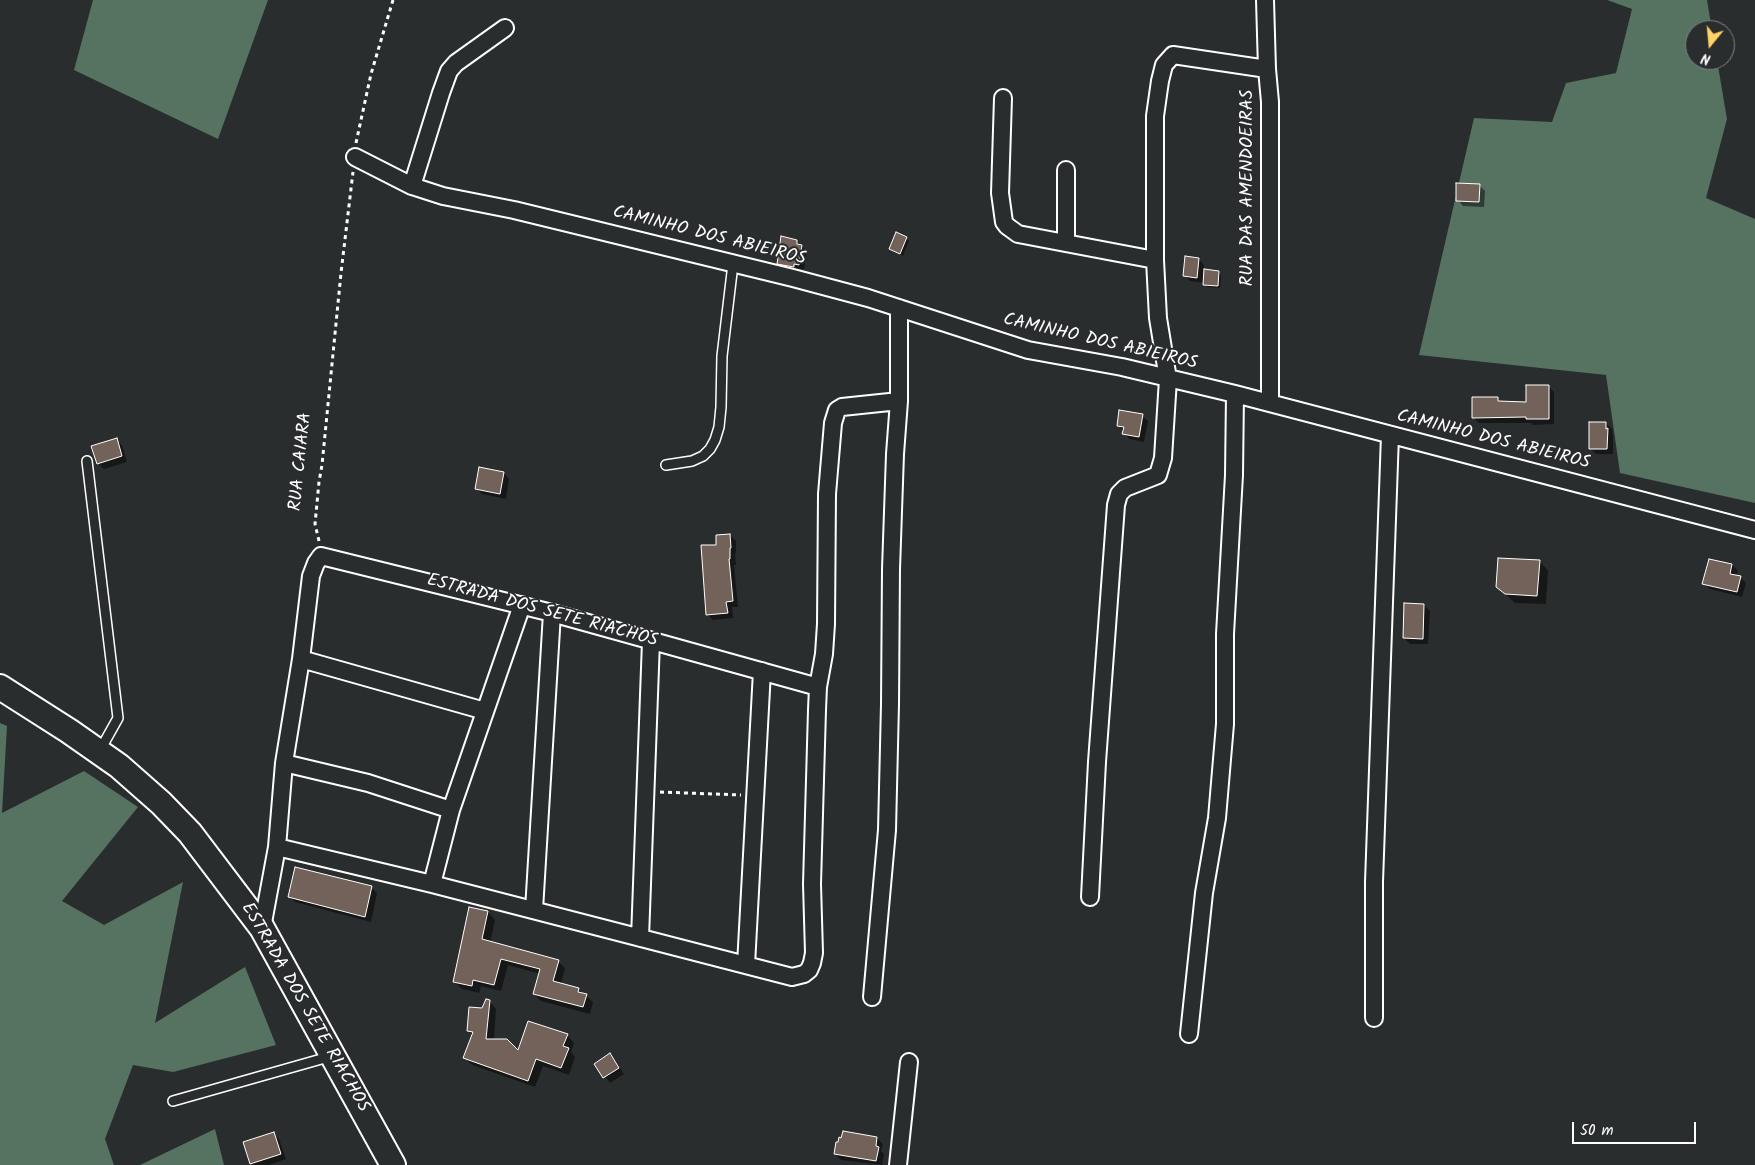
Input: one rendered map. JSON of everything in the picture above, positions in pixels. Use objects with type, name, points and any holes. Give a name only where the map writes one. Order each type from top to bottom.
[{"type":"street","points":[[1265,0],[1267,69]]},
{"type":"street","points":[[412,186],[449,71],[456,63],[505,28]]},
{"type":"street","name":"RUA DAS AMENDOEIRAS","points":[[1090,897],[1097,762],[1116,505],[1119,494],[1125,488],[1135,482],[1156,478],[1160,473],[1168,379],[1158,318],[1155,116],[1160,81],[1166,60],[1173,54],[1267,69],[1270,102],[1270,403]]},
{"type":"street","points":[[1003,98],[1000,194],[1004,222],[1007,226],[1018,234],[1156,260]]},
{"type":"street","name":"CAMINHO DOS ABIEIROS","points":[[354,157],[412,186],[443,196],[514,210],[868,298],[1015,346],[1122,367],[1235,394],[1755,530]]},
{"type":"street","points":[[1066,170],[1066,243]]},
{"type":"street","points":[[872,997],[887,830],[891,569],[898,401],[899,308]]},
{"type":"street","points":[[1189,1034],[1204,893],[1217,818],[1225,724],[1225,634],[1234,475],[1235,394]]},
{"type":"street","points":[[277,847],[432,884],[792,977],[804,974],[812,963],[814,953],[812,884],[818,687],[824,654],[827,494],[835,416],[837,410],[846,406],[898,401]]},
{"type":"street","points":[[1374,1018],[1374,882],[1390,435]]},
{"type":"street","points":[[262,928],[277,847],[284,763],[301,659],[311,576],[316,563],[322,556]]},
{"type":"street","name":"ESTRADA DOS SETE RIACHOS","points":[[322,556],[522,605],[818,687]]},
{"type":"street","points":[[432,884],[451,810],[522,605]]},
{"type":"street","points":[[534,910],[552,613]]},
{"type":"street","points":[[640,938],[651,640]]},
{"type":"street","points":[[301,659],[485,711]]},
{"type":"street","points":[[746,965],[762,671]]},
{"type":"street","name":"ESTRADA DOS SETE RIACHOS","points":[[0,687],[119,766],[190,832],[262,928],[394,1165]]},
{"type":"street","points":[[284,763],[368,782],[451,810]]},
{"type":"street","points":[[898,1165],[909,1062]]},
{"type":"lane","points":[[666,465],[692,461],[703,456],[715,440],[719,427],[722,356],[733,264]]},
{"type":"lane","points":[[87,461],[118,718],[99,752]]},
{"type":"lane","points":[[173,1101],[332,1056]]},
{"type":"path","name":"RUA CAIARA","points":[[322,556],[315,524],[356,137],[371,74],[394,0]]},
{"type":"path","points":[[644,792],[755,796]]},
{"type":"green space","points":[[93,0],[268,0],[218,139],[74,70]]},
{"type":"green space","points":[[1607,0],[1707,0],[1710,20],[1685,20],[1685,70],[1719,70],[1727,119],[1706,198],[1755,219],[1755,503],[1620,473],[1606,375],[1419,355],[1474,118],[1552,122],[1566,83],[1616,73],[1632,9]]},
{"type":"green space","points":[[0,723],[7,726],[2,813],[84,771],[138,807],[62,901],[104,925],[183,882],[155,1023],[245,967],[276,1045],[173,1072],[133,1065],[105,1139],[114,1165],[0,1165]]},
{"type":"green space","points":[[215,1129],[224,1165],[140,1165]]},
{"type":"building","points":[[1456,183],[1480,184],[1479,202],[1456,201]]},
{"type":"building","points":[[896,232],[907,237],[900,254],[889,249]]},
{"type":"building","points":[[781,236],[797,240],[797,244],[802,245],[799,265],[794,264],[794,267],[777,264]]},
{"type":"building","points":[[1185,256],[1199,258],[1197,278],[1183,276]]},
{"type":"building","points":[[1204,269],[1219,271],[1218,286],[1203,285]]},
{"type":"building","points":[[1526,385],[1549,385],[1549,419],[1526,419],[1526,417],[1472,418],[1472,397],[1498,397],[1498,401],[1526,402]]},
{"type":"building","points":[[1119,410],[1143,414],[1139,437],[1122,434],[1124,427],[1117,426]]},
{"type":"building","points":[[1589,422],[1606,422],[1606,429],[1608,428],[1607,449],[1589,449]]},
{"type":"building","points":[[117,438],[122,456],[97,464],[91,446]]},
{"type":"building","points":[[479,467],[504,472],[500,494],[475,489]]},
{"type":"building","points":[[730,534],[731,548],[729,559],[733,601],[726,602],[728,613],[706,615],[701,545],[716,545],[716,535]]},
{"type":"building","points":[[1498,558],[1540,560],[1537,596],[1505,594],[1496,587]]},
{"type":"building","points":[[1709,559],[1732,564],[1730,574],[1741,576],[1737,592],[1702,584]]},
{"type":"building","points":[[1404,603],[1424,604],[1423,639],[1403,638]]},
{"type":"building","points":[[295,867],[372,886],[365,917],[288,897]]},
{"type":"building","points":[[469,907],[488,911],[482,939],[559,960],[553,981],[579,988],[578,992],[587,994],[583,1007],[533,994],[540,969],[501,959],[494,985],[473,980],[472,986],[453,982]]},
{"type":"building","points":[[486,999],[490,1000],[486,1039],[507,1039],[518,1050],[528,1021],[568,1034],[563,1046],[569,1048],[561,1068],[536,1059],[528,1081],[463,1058],[473,1032],[467,1031],[469,1007],[482,1008]]},
{"type":"building","points":[[610,1053],[619,1068],[603,1078],[594,1064]]},
{"type":"building","points":[[843,1131],[877,1137],[876,1146],[879,1147],[876,1161],[834,1154],[836,1142],[838,1142],[839,1137],[841,1138]]},
{"type":"building","points":[[274,1132],[281,1154],[250,1164],[243,1142]]}]
